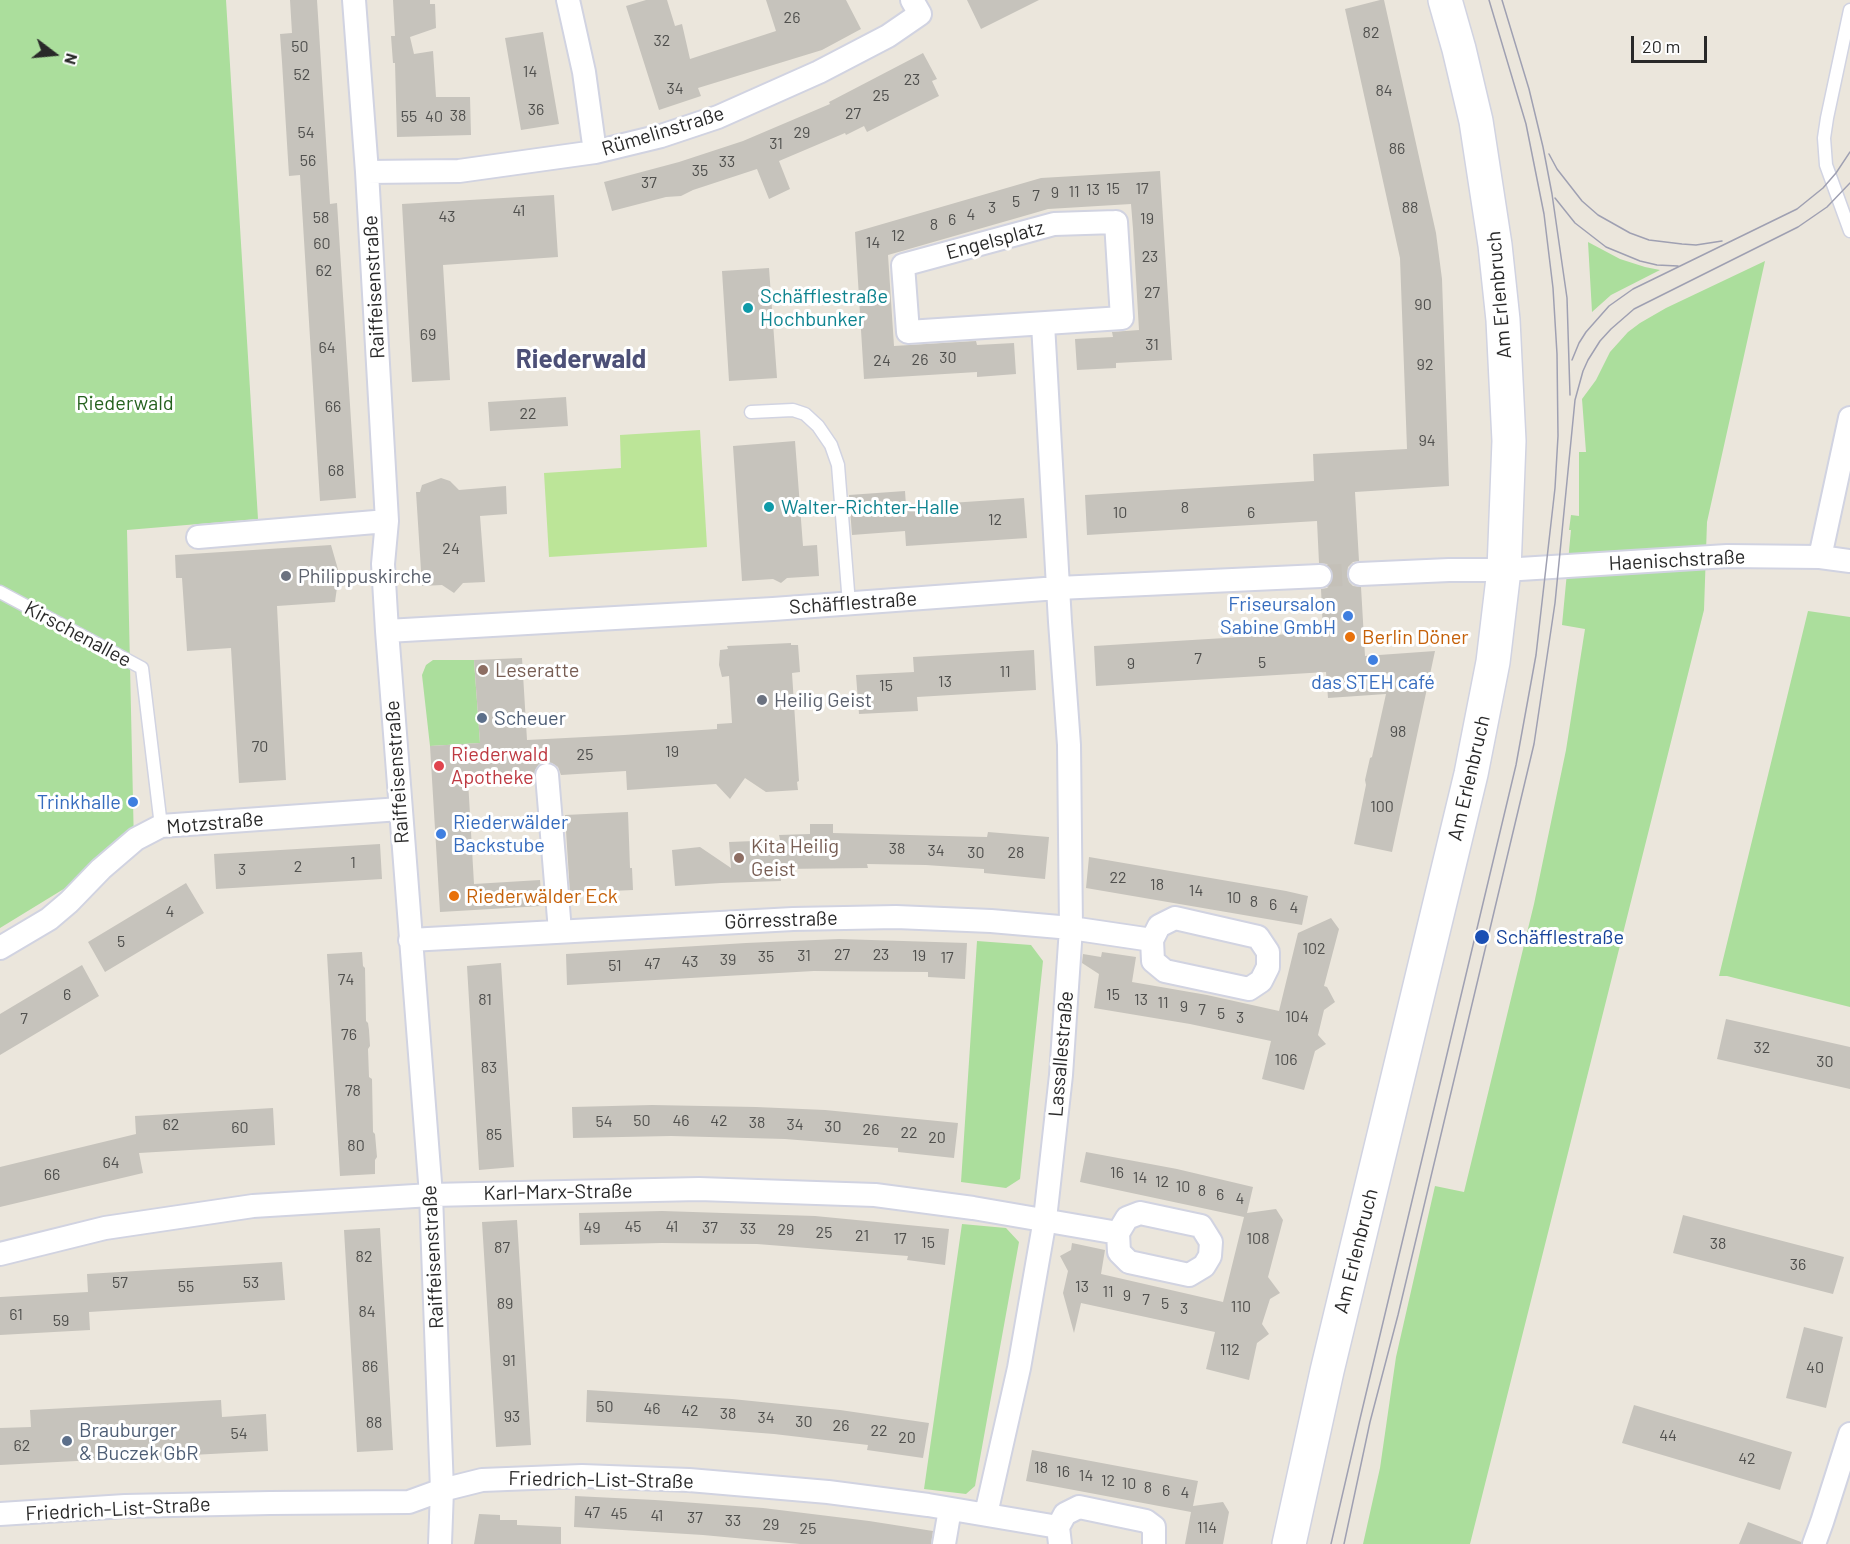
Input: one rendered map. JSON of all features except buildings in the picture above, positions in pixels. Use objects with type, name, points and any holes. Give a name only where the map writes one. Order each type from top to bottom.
[{"type":"main road","name":"Am Erlenbruch","points":[[1289,1544],[1330,1359],[1471,774],[1491,671],[1504,570],[1509,441],[1503,320],[1495,245],[1476,121],[1445,0]]},
{"type":"street","name":"Raiffeisenstraße","points":[[354,0],[367,172],[387,521],[383,564],[387,631],[431,1195],[442,1490],[440,1544]]},
{"type":"street","points":[[568,0],[584,72],[595,152]]},
{"type":"street","name":"Rümelinstraße","points":[[367,172],[459,171],[595,152],[661,136],[718,117],[819,72],[888,36],[920,14],[912,0]]},
{"type":"street","name":"Engelsplatz","points":[[1116,222],[1122,318],[1043,324],[908,332],[903,265],[1054,224],[1116,222]]},
{"type":"street","points":[[1043,324],[1058,588]]},
{"type":"street","points":[[1820,557],[1850,418]]},
{"type":"street","points":[[198,537],[387,521]]},
{"type":"street","name":"Haenischstraße","points":[[1504,570],[1727,556],[1820,557],[1850,561]]},
{"type":"street","points":[[1360,574],[1504,570]]},
{"type":"street","name":"Schäfflestraße","points":[[387,631],[849,604],[1058,588],[1320,576]]},
{"type":"street","name":"Lassallestraße","points":[[986,1514],[1019,1368],[1045,1220],[1061,1075],[1071,928],[1069,745],[1058,588]]},
{"type":"street","points":[[547,775],[560,931]]},
{"type":"street","name":"Motzstraße","points":[[0,948],[48,919],[69,902],[100,869],[136,839],[161,826],[400,809]]},
{"type":"street","name":"Görresstraße","points":[[410,940],[793,919],[896,917],[991,921],[1071,928],[1152,940]]},
{"type":"street","points":[[1175,918],[1237,932],[1258,937],[1268,952],[1268,967],[1261,981],[1249,989],[1165,971],[1154,961],[1152,940],[1159,926],[1175,918]]},
{"type":"street","name":"Karl-Marx-Straße","points":[[0,1254],[105,1228],[253,1206],[431,1195],[699,1189],[875,1195],[1118,1233]]},
{"type":"street","points":[[1814,1544],[1850,1434]]},
{"type":"street","name":"Friedrich-List-Straße","points":[[0,1514],[125,1506],[409,1502],[442,1490],[482,1480],[582,1476],[689,1480],[928,1504],[986,1514],[1059,1535],[1065,1514],[1079,1507],[1146,1521],[1154,1527],[1154,1544]]},
{"type":"street","points":[[944,1544],[950,1509]]},
{"type":"lane","points":[[1850,10],[1824,138],[1826,165],[1850,231]]},
{"type":"lane","points":[[751,412],[794,410],[805,414],[818,426],[831,446],[838,465],[849,604]]},
{"type":"lane","name":"Kirschenallee","points":[[0,592],[142,668],[161,826]]},
{"type":"green space","name":"Riederwald","points":[[0,0],[226,0],[258,519],[127,530],[134,846],[0,928]]},
{"type":"green space","points":[[1588,242],[1620,259],[1660,270],[1611,295],[1592,312]]},
{"type":"green space","points":[[1765,261],[1707,522],[1704,610],[1470,1544],[1363,1544],[1380,1468],[1396,1357],[1435,1186],[1464,1192],[1534,904],[1566,750],[1585,629],[1562,625],[1571,515],[1579,516],[1579,452],[1586,452],[1582,399],[1596,380],[1610,352],[1628,332],[1666,308]]},
{"type":"green space","points":[[700,430],[707,547],[549,557],[544,473],[621,468],[620,435]]},
{"type":"green space","points":[[1808,611],[1850,617],[1850,1007],[1727,976],[1719,976]]},
{"type":"green space","points":[[433,660],[474,660],[480,743],[430,746],[422,675],[426,665]]},
{"type":"green space","points":[[977,941],[1031,945],[1043,961],[1020,1179],[1006,1188],[961,1182]]},
{"type":"green space","points":[[962,1224],[1006,1228],[1019,1242],[975,1486],[966,1494],[924,1489]]},
{"type":"tunnel","points":[[1320,576],[1360,574]]},
{"type":"tram line","points":[[1331,1544],[1516,765],[1536,655],[1555,488],[1558,436],[1557,354],[1553,288],[1544,214],[1526,124],[1489,0]]},
{"type":"tram line","points":[[1502,0],[1529,89],[1552,194],[1567,298],[1570,395]]},
{"type":"tram line","points":[[1572,360],[1586,332],[1609,306],[1633,289],[1797,209],[1823,188],[1850,152]]},
{"type":"tram line","points":[[1549,154],[1557,169],[1582,201],[1598,215],[1630,233],[1649,240],[1682,244],[1696,245],[1722,241]]},
{"type":"tram line","points":[[1344,1544],[1370,1422],[1398,1315],[1534,744],[1555,603],[1575,400],[1583,371],[1600,341],[1634,309],[1798,227],[1827,207],[1850,183]]},
{"type":"tram line","points":[[1555,198],[1575,223],[1606,247],[1640,261],[1678,266]]},
{"type":"place","name":"Schäfflestraße Hochbunker","points":[[748,308]]},
{"type":"place","name":"Walter-Richter-Halle","points":[[769,507]]},
{"type":"place","name":"Philippuskirche","points":[[286,576]]},
{"type":"place","name":"Friseursalon Sabine GmbH","points":[[1348,616]]},
{"type":"place","name":"Berlin Döner","points":[[1350,637]]},
{"type":"place","name":"das STEH café","points":[[1373,660]]},
{"type":"place","name":"Leseratte","points":[[483,670]]},
{"type":"place","name":"Heilig Geist","points":[[762,700]]},
{"type":"place","name":"Scheuer","points":[[482,718]]},
{"type":"place","name":"Riederwald Apotheke","points":[[439,766]]},
{"type":"place","name":"Trinkhalle","points":[[133,802]]},
{"type":"place","name":"Riederwälder Backstube","points":[[441,834]]},
{"type":"place","name":"Kita Heilig Geist","points":[[739,858]]},
{"type":"place","name":"Riederwälder Eck","points":[[454,896]]},
{"type":"place","name":"Schäfflestraße","points":[[1482,937]]},
{"type":"place","name":"Brauburger & Buczek GbR","points":[[67,1441]]},
{"type":"district","name":"Riederwald","points":[[581,359]]}]
